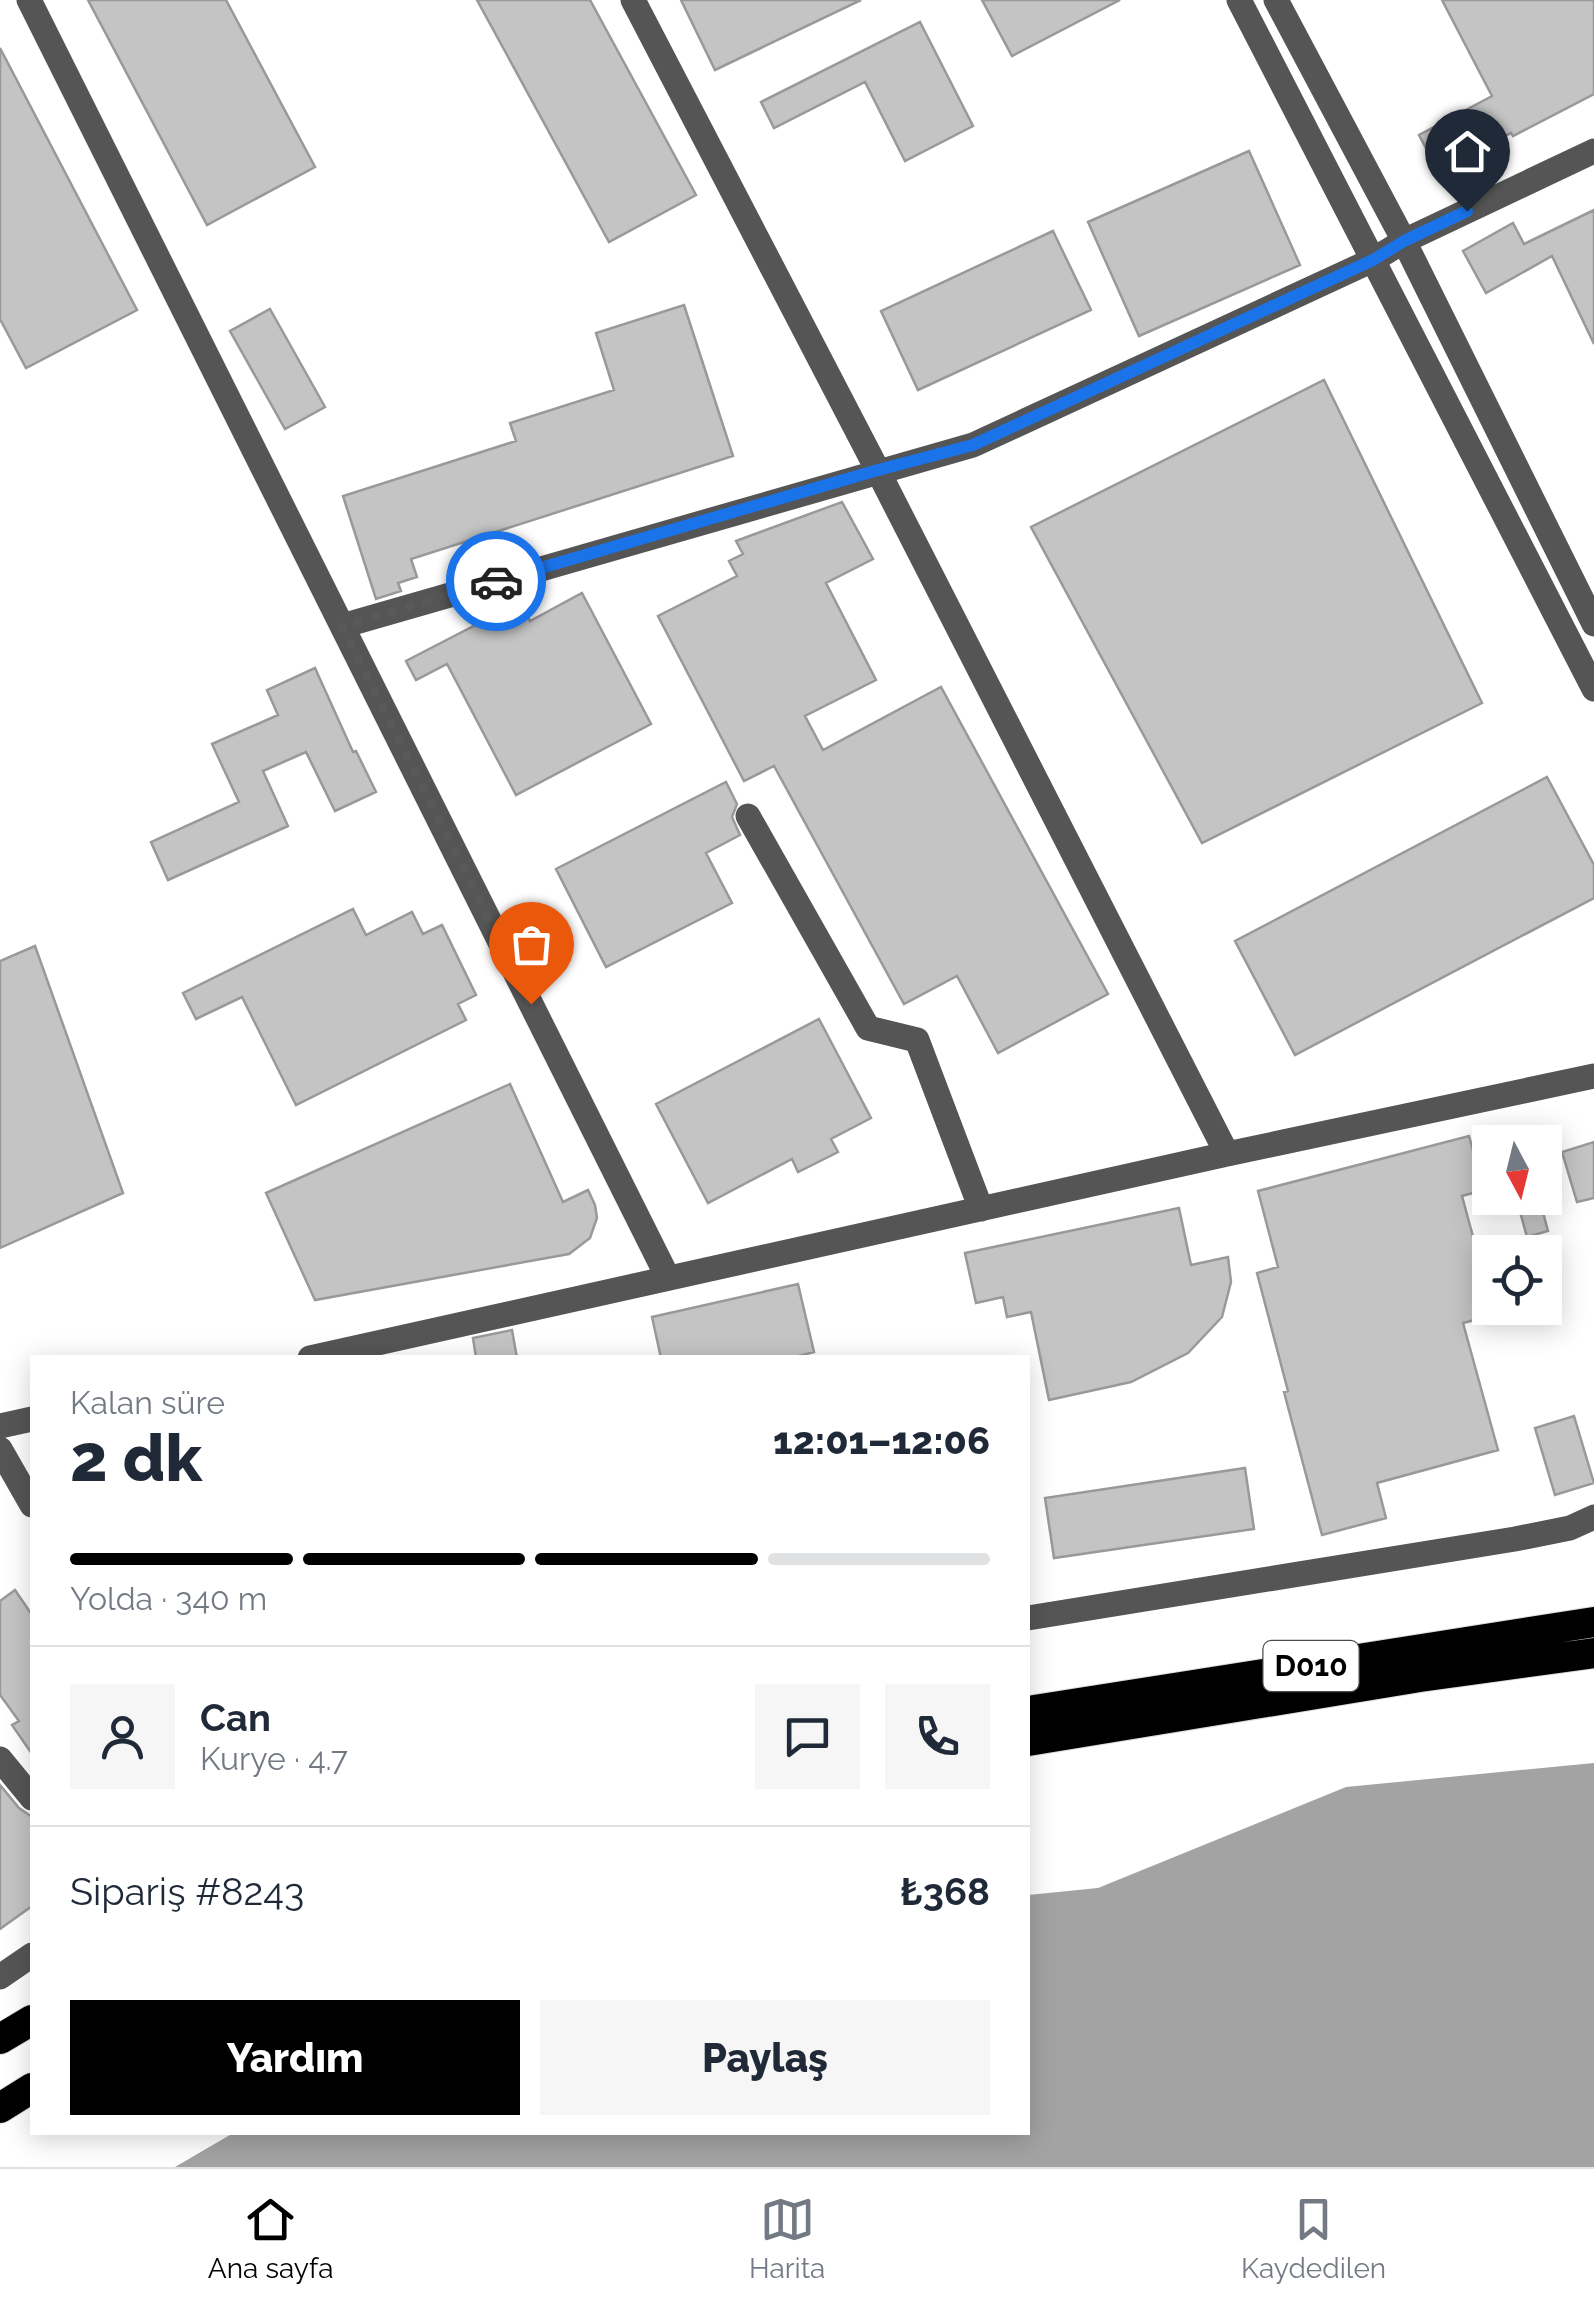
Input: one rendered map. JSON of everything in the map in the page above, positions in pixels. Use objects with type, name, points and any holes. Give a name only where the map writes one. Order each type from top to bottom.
[{"type":"highway","name":"D010","points":[[1030,1712],[1587,1622]]},
{"type":"highway","name":"D010","points":[[1030,1741],[1594,1653]]},
{"type":"highway","points":[[0,2039],[30,2021]]},
{"type":"highway","points":[[0,2108],[30,2089]]},
{"type":"street","points":[[29,0],[668,1278]]},
{"type":"street","points":[[633,0],[1227,1154]]},
{"type":"street","points":[[1239,0],[1594,689]]},
{"type":"street","points":[[1276,0],[1404,241],[1594,624]]},
{"type":"street","points":[[342,626],[973,445],[1373,260],[1404,241],[1594,151]]},
{"type":"street","points":[[748,816],[868,1028],[917,1040],[981,1209]]},
{"type":"street","points":[[323,1355],[1594,1076]]},
{"type":"street","points":[[0,1426],[30,1419]]},
{"type":"street","points":[[0,1449],[30,1502]]},
{"type":"street","points":[[1030,1618],[1515,1539],[1570,1528],[1594,1517]]},
{"type":"street","points":[[0,1759],[30,1796]]},
{"type":"street","points":[[0,1977],[30,1956]]},
{"type":"shaded area","points":[[1594,1763],[1594,2167],[175,2167],[230,2135],[1030,2135],[1030,1895],[1098,1888],[1346,1787]]},
{"type":"building","points":[[88,0],[226,0],[315,167],[207,225]]},
{"type":"building","points":[[477,0],[590,0],[696,195],[609,242]]},
{"type":"building","points":[[681,0],[861,0],[715,70]]},
{"type":"building","points":[[982,0],[1120,0],[1012,56]]},
{"type":"building","points":[[1442,0],[1594,0],[1594,94],[1438,171],[1419,135],[1492,96]]},
{"type":"building","points":[[920,22],[973,126],[905,161],[865,82],[774,128],[761,102]]},
{"type":"building","points":[[0,48],[137,310],[26,368],[0,319]]},
{"type":"building","points":[[1249,151],[1300,265],[1139,336],[1088,222]]},
{"type":"building","points":[[1594,210],[1594,344],[1552,256],[1486,293],[1463,251],[1513,223],[1524,244]]},
{"type":"building","points":[[1053,231],[1091,310],[918,390],[881,311]]},
{"type":"building","points":[[684,305],[733,456],[411,559],[417,577],[398,583],[401,591],[376,599],[343,496],[516,441],[510,423],[614,390],[596,333]]},
{"type":"building","points":[[270,309],[325,407],[285,429],[230,331]]},
{"type":"building","points":[[1324,380],[1482,703],[1202,843],[1031,527]]},
{"type":"building","points":[[842,502],[873,559],[826,583],[876,680],[805,716],[823,750],[941,687],[1108,994],[998,1053],[957,976],[904,1004],[774,766],[744,781],[658,616],[737,576],[729,561],[743,554],[736,541]]},
{"type":"building","points":[[582,593],[651,724],[516,795],[447,664],[416,680],[406,661],[520,602],[530,621]]},
{"type":"building","points":[[315,668],[376,792],[335,811],[306,752],[263,771],[288,826],[168,880],[151,842],[239,802],[212,744],[278,715],[267,690]]},
{"type":"building","points":[[1547,777],[1594,865],[1594,898],[1295,1055],[1235,941]]},
{"type":"building","points":[[726,782],[737,804],[732,817],[740,835],[706,853],[732,903],[606,967],[556,869]]},
{"type":"building","points":[[353,909],[366,935],[412,912],[423,934],[442,925],[476,995],[458,1004],[466,1020],[296,1105],[242,997],[196,1019],[183,993]]},
{"type":"building","points":[[35,946],[123,1193],[0,1248],[0,961]]},
{"type":"building","points":[[819,1019],[871,1118],[831,1139],[838,1152],[798,1172],[792,1159],[708,1203],[656,1104]]},
{"type":"building","points":[[510,1084],[563,1202],[588,1190],[597,1218],[590,1238],[569,1254],[315,1300],[266,1193]]},
{"type":"building","points":[[1469,1136],[1472,1193],[1462,1196],[1473,1235],[1472,1321],[1463,1323],[1498,1450],[1377,1483],[1386,1518],[1322,1535],[1257,1273],[1278,1267],[1258,1191]]},
{"type":"building","points":[[1594,1142],[1594,1198],[1577,1202],[1562,1152]]},
{"type":"building","points":[[1179,1208],[1191,1265],[1228,1257],[1231,1282],[1222,1317],[1188,1353],[1131,1382],[1049,1400],[1031,1312],[1007,1317],[1003,1297],[976,1303],[965,1253]]},
{"type":"building","points":[[1521,1215],[1544,1215],[1548,1231],[1526,1235]]},
{"type":"building","points":[[798,1284],[814,1352],[660,1355],[652,1317]]},
{"type":"building","points":[[512,1330],[516,1355],[476,1355],[473,1338]]},
{"type":"building","points":[[1574,1416],[1594,1483],[1555,1495],[1535,1428]]},
{"type":"building","points":[[1245,1468],[1254,1529],[1054,1558],[1045,1498]]},
{"type":"building","points":[[15,1590],[30,1612],[30,1751],[12,1725],[19,1721],[0,1695],[0,1601]]},
{"type":"building","points":[[0,1785],[30,1816],[30,1907],[0,1929]]},
{"type":"way so far","points":[[496,581],[342,626],[531,1004]]},
{"type":"route","points":[[496,581],[973,445],[1373,260],[1467,211]]}]
